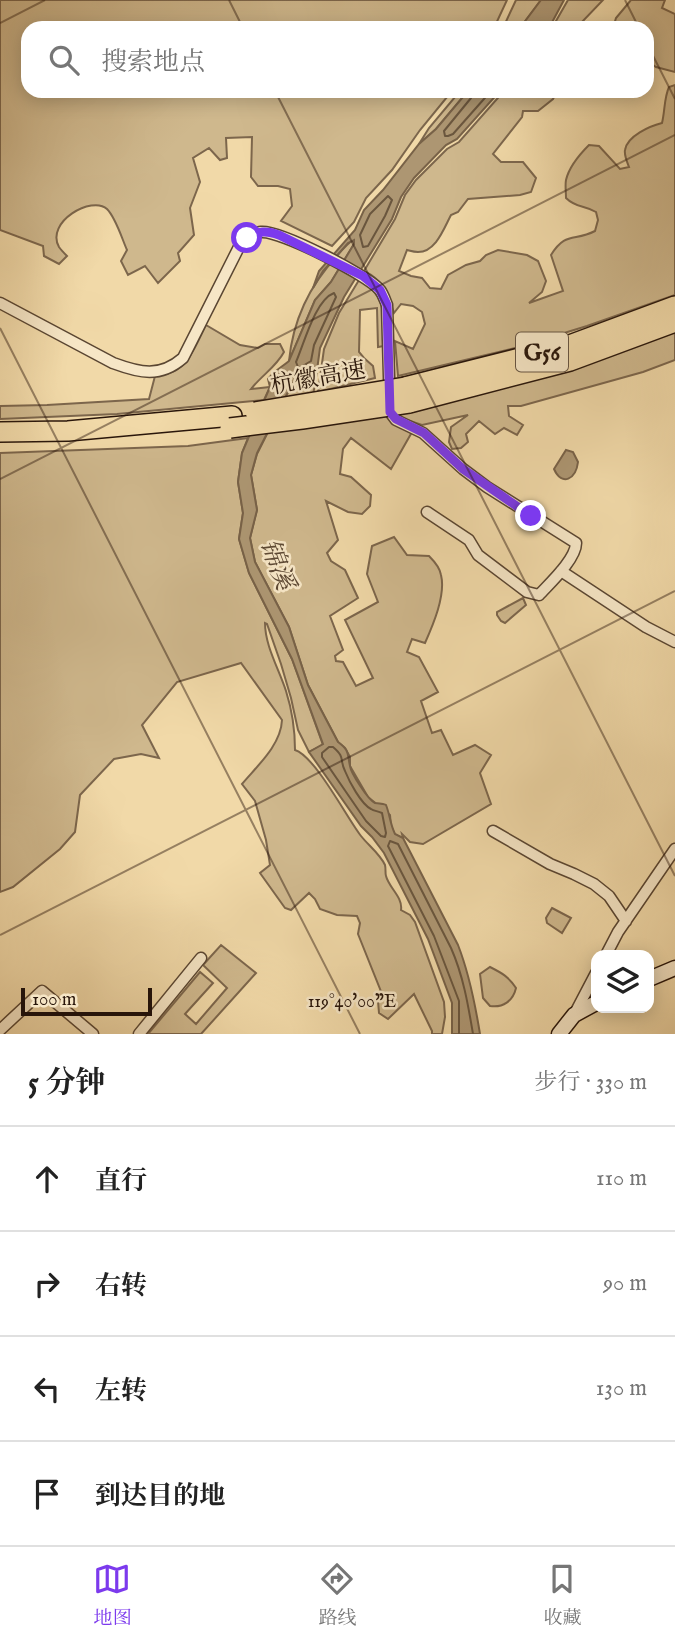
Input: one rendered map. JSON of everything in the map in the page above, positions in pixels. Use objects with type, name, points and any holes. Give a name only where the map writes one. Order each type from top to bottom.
[{"type":"highway","name":"杭徽高速","points":[[407,395],[567,346],[675,306]]},
{"type":"highway","name":"杭徽高速","points":[[0,432],[302,419],[570,361],[675,322]]},
{"type":"highway","name":"杭徽高速","points":[[0,440],[71,439],[231,422]]},
{"type":"street","points":[[0,303],[113,363],[153,372],[164,370],[183,358],[239,247],[247,238],[257,232],[270,232],[322,255],[363,276],[380,290],[387,305],[390,412],[396,419],[424,433],[463,469],[576,543],[576,550],[539,595],[527,592],[478,555],[470,540],[427,512]]},
{"type":"street","points":[[561,571],[646,627],[675,642]]},
{"type":"street","points":[[494,831],[550,864],[594,884],[609,896],[626,921]]},
{"type":"street","points":[[609,950],[675,849]]},
{"type":"street","points":[[139,1034],[201,958]]},
{"type":"street","points":[[654,977],[675,968]]},
{"type":"street","points":[[559,1034],[591,982]]},
{"type":"street","points":[[0,1030],[42,991],[93,1034]]},
{"type":"street","points":[[573,1015],[591,1006]]},
{"type":"shaded area","points":[[0,0],[507,0],[497,21],[21,21],[21,98],[446,98],[392,170],[366,198],[354,222],[332,246],[281,221],[292,206],[290,189],[258,186],[251,177],[252,137],[226,138],[227,158],[220,160],[209,148],[193,158],[200,182],[190,208],[194,235],[178,253],[180,261],[158,283],[145,266],[128,275],[121,261],[127,250],[121,235],[110,213],[100,206],[82,208],[64,220],[56,238],[59,247],[67,256],[59,264],[44,256],[43,246],[0,230]]},
{"type":"shaded area","points":[[516,0],[541,0],[525,21],[506,21]]},
{"type":"shaded area","points":[[568,0],[603,0],[583,21],[556,21]]},
{"type":"shaded area","points":[[631,0],[665,0],[662,8],[675,14],[675,72],[654,66],[654,21],[615,21]]},
{"type":"shaded area","points":[[675,85],[675,295],[515,348],[398,376],[395,341],[413,349],[425,324],[422,312],[413,306],[401,304],[394,313],[384,288],[364,271],[395,219],[405,195],[416,180],[447,149],[459,142],[498,98],[554,98],[538,111],[523,111],[522,117],[493,154],[501,162],[523,162],[536,178],[531,192],[468,199],[458,212],[451,215],[435,244],[424,251],[407,250],[399,271],[422,278],[430,288],[441,289],[448,275],[498,250],[527,255],[538,261],[546,281],[542,292],[529,303],[563,291],[551,255],[566,240],[595,231],[598,220],[596,212],[566,198],[566,182],[570,170],[589,145],[599,146],[620,169],[629,167],[625,154],[627,145],[640,132],[662,123],[669,87]]},
{"type":"shaded area","points":[[454,98],[462,98],[436,129],[419,144]]},
{"type":"shaded area","points":[[353,240],[354,244],[331,282],[315,300],[289,361],[294,331],[304,304],[327,267]]},
{"type":"shaded area","points":[[359,280],[375,293],[382,308],[384,346],[378,347],[377,308],[360,310],[359,352],[373,366],[375,378],[318,392],[324,349],[339,313]]},
{"type":"shaded area","points":[[206,325],[240,345],[258,348],[265,344],[280,344],[284,352],[281,357],[251,389],[270,387],[264,400],[117,414],[0,419],[0,406],[149,399],[155,376],[172,372],[184,364]]},
{"type":"shaded area","points":[[675,330],[675,360],[643,372],[521,406],[508,406],[509,416],[523,425],[517,435],[504,428],[495,434],[479,421],[466,434],[468,442],[461,448],[452,449],[449,442],[451,427],[468,415],[422,425],[404,419],[396,412]]},
{"type":"shaded area","points":[[312,369],[311,383],[315,385],[306,427],[382,414],[412,432],[391,469],[351,438],[343,449],[340,474],[351,477],[371,495],[370,506],[362,514],[348,512],[326,501],[338,540],[327,553],[331,561],[345,570],[358,598],[330,616],[343,650],[335,656],[336,661],[343,662],[356,686],[373,678],[345,620],[378,602],[367,574],[372,546],[394,537],[407,555],[429,556],[440,572],[440,601],[425,643],[412,639],[407,652],[419,657],[438,692],[421,701],[432,733],[441,730],[453,755],[475,745],[491,755],[480,773],[491,804],[423,844],[410,842],[402,834],[403,838],[395,835],[390,815],[368,797],[350,766],[350,757],[338,742],[308,685],[289,627],[255,562],[250,538],[257,510],[251,475],[257,454],[292,384],[304,370]]},
{"type":"shaded area","points":[[248,438],[242,453],[238,482],[243,513],[239,539],[249,573],[292,659],[323,745],[309,752],[298,730],[281,664],[265,623],[270,649],[290,705],[295,750],[312,763],[361,836],[380,857],[388,880],[400,901],[401,910],[415,922],[444,1002],[442,1034],[432,1034],[414,994],[388,1019],[379,1013],[378,1001],[382,994],[358,934],[360,923],[357,916],[337,915],[320,909],[309,893],[291,910],[285,908],[260,873],[270,865],[266,840],[255,801],[242,784],[273,746],[282,720],[241,663],[177,682],[142,725],[159,758],[141,754],[114,759],[80,795],[75,832],[60,849],[13,887],[0,892],[0,453],[188,446]]},
{"type":"shaded area","points":[[523,598],[526,605],[505,623],[501,621],[497,612]]},
{"type":"shaded area","points":[[552,908],[571,918],[562,933],[547,923],[546,918]]},
{"type":"shaded area","points":[[221,945],[256,973],[201,1034],[148,1034],[200,972],[213,983],[185,1014],[196,1024],[227,988],[203,965]]},
{"type":"shaded area","points":[[490,967],[505,976],[516,988],[510,1000],[503,1005],[490,1006],[483,998],[480,974]]},
{"type":"water","points":[[541,0],[564,0],[553,21],[525,21]]},
{"type":"water","points":[[462,98],[494,98],[457,139],[446,145],[414,178],[401,197],[392,219],[344,297],[320,348],[315,385],[311,383],[311,369],[304,378],[303,371],[292,384],[257,453],[251,475],[257,510],[250,538],[255,562],[289,627],[308,685],[338,742],[346,750],[351,769],[360,786],[372,801],[386,805],[395,834],[403,838],[458,945],[471,988],[480,1034],[452,1034],[452,1003],[428,939],[384,853],[361,826],[309,752],[323,744],[292,659],[249,573],[239,539],[243,513],[238,482],[242,453],[270,387],[268,379],[289,361],[315,300],[331,282],[354,240],[348,243],[323,271],[313,288],[319,271],[355,230],[364,210],[419,144],[436,129]]},
{"type":"water","points":[[566,450],[573,452],[578,462],[575,473],[568,479],[561,478],[554,469]]},
{"type":"route","points":[[247,238],[257,232],[279,235],[363,276],[380,290],[387,305],[390,412],[396,419],[424,433],[463,469],[531,516]]},
{"type":"water label","name":"锦溪","points":[[278,564]]}]
